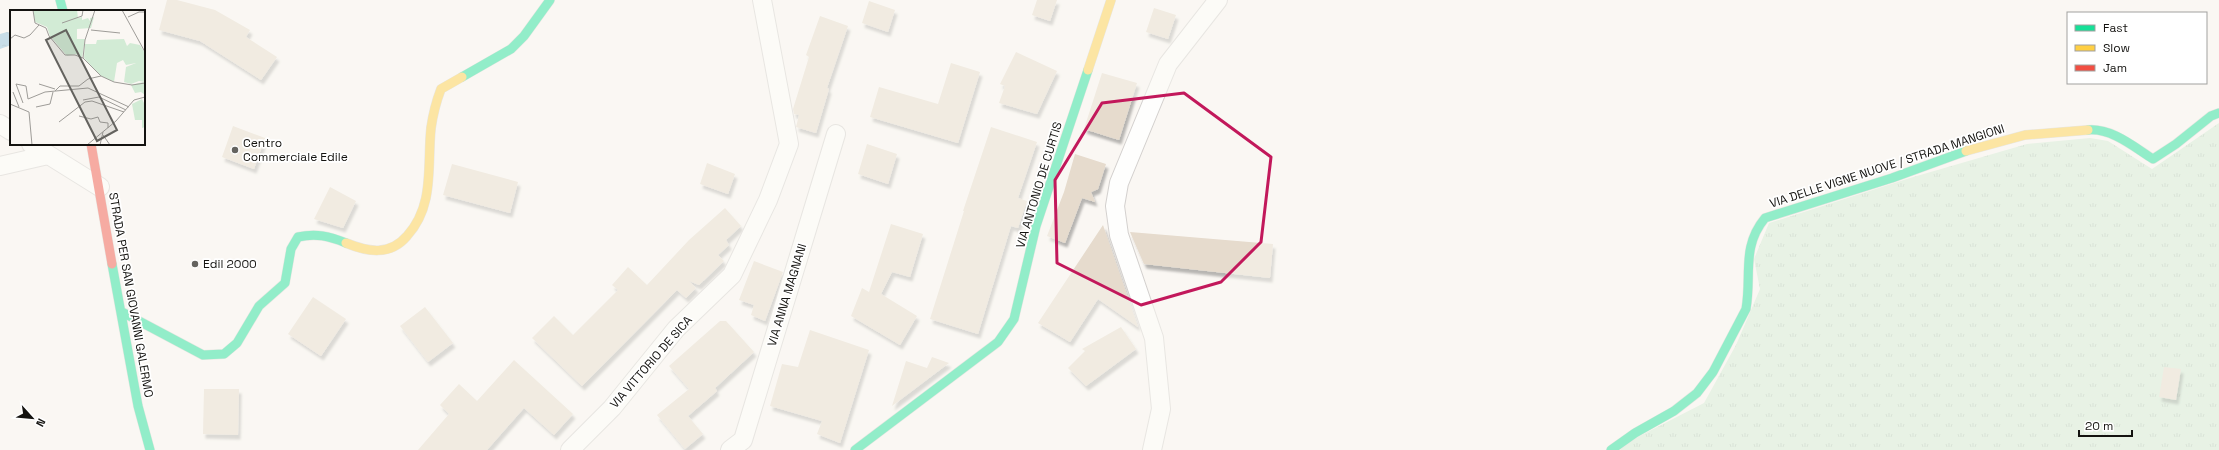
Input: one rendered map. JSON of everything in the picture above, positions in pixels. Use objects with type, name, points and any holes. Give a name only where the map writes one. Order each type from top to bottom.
[{"type":"street","points":[[60,0],[63,10]]},
{"type":"street","points":[[122,312],[203,355],[218,356],[226,354],[241,340],[256,310],[285,283],[290,250],[298,237],[312,234],[376,252],[390,250],[399,245],[417,225],[427,201],[431,122],[436,98],[441,89],[511,50],[524,36],[550,0]]},
{"type":"street","name":"VIA VITTORIO DE SICA","points":[[570,450],[612,408],[676,329],[732,275],[768,200],[788,144],[762,0]]},
{"type":"street","name":"VIA ANTONIO DE CURTIS","points":[[855,450],[998,342],[1014,319],[1036,226],[1111,0]]},
{"type":"street","points":[[1152,450],[1161,409],[1154,338],[1119,235],[1115,206],[1119,183],[1168,64],[1218,0]]},
{"type":"street","name":"VIA DELLE VIGNE NUOVE / STRADA MANGIONI","points":[[1611,450],[1623,439],[1682,406],[1707,382],[1728,340],[1745,312],[1749,294],[1749,241],[1755,227],[1765,218],[1892,178],[1978,147],[2025,135],[2099,129],[2112,134],[2153,159],[2176,144],[2211,116],[2219,113]]},
{"type":"street","points":[[0,124],[10,130]]},
{"type":"street","name":"VIA ANNA MAGNANI","points":[[730,450],[744,440],[836,134]]},
{"type":"street","points":[[33,145],[100,187]]},
{"type":"street","name":"STRADA PER SAN GIOVANNI GALERMO","points":[[91,145],[100,187],[138,406],[150,450]]},
{"type":"street","points":[[0,166],[48,155]]},
{"type":"highlighted area","points":[[1184,93],[1271,157],[1261,242],[1221,282],[1141,305],[1057,263],[1055,180],[1102,103]]},
{"type":"green space","points":[[2219,123],[2219,450],[1620,450],[1628,442],[1704,403],[1736,345],[1760,289],[1754,259],[1769,223],[1910,178],[2027,144],[2090,138],[2108,141],[2152,169]]},
{"type":"water","points":[[10,33],[10,45],[0,49],[0,34]]},
{"type":"building","points":[[167,0],[177,0],[215,10],[250,30],[246,37],[277,57],[261,80],[200,41],[159,30]]},
{"type":"building","points":[[1037,0],[1057,0],[1050,21],[1032,15]]},
{"type":"building","points":[[869,1],[895,10],[888,32],[862,23]]},
{"type":"building","points":[[1154,8],[1176,15],[1168,39],[1146,32]]},
{"type":"building","points":[[820,16],[848,26],[827,88],[829,89],[816,133],[796,127],[799,115],[794,114],[793,109],[809,57],[806,55]]},
{"type":"building","points":[[1016,52],[1057,71],[1037,114],[999,103],[1005,86],[1000,84]]},
{"type":"building","points":[[951,63],[980,72],[958,143],[870,117],[879,87],[938,104]]},
{"type":"building","points":[[1102,73],[1137,83],[1119,140],[1084,129]]},
{"type":"building","points":[[233,126],[265,138],[254,169],[222,157]]},
{"type":"building","points":[[991,127],[1037,142],[1018,198],[1027,201],[1018,228],[1011,226],[978,334],[930,319],[963,211]]},
{"type":"building","points":[[867,144],[897,154],[888,184],[858,174]]},
{"type":"building","points":[[1075,154],[1106,164],[1098,189],[1091,192],[1095,202],[1082,198],[1065,243],[1047,236],[1064,192]]},
{"type":"building","points":[[707,163],[735,174],[728,194],[700,184]]},
{"type":"building","points":[[452,164],[518,182],[510,213],[443,195]]},
{"type":"building","points":[[330,187],[356,201],[343,228],[314,219]]},
{"type":"building","points":[[725,208],[741,226],[726,240],[729,245],[718,255],[724,261],[699,285],[689,281],[696,288],[686,298],[677,290],[582,386],[532,338],[554,316],[573,335],[618,290],[612,285],[628,267],[647,285],[689,240]]},
{"type":"building","points":[[891,224],[923,234],[910,277],[892,272],[881,294],[917,316],[900,345],[851,316],[862,288],[869,292]]},
{"type":"building","points":[[1103,225],[1138,327],[1098,299],[1070,342],[1038,323]]},
{"type":"building","points":[[1130,232],[1273,244],[1270,278],[1144,264]]},
{"type":"building","points":[[754,261],[783,272],[765,321],[751,315],[754,305],[739,300]]},
{"type":"building","points":[[313,297],[346,319],[321,356],[288,334]]},
{"type":"building","points":[[425,307],[453,343],[428,362],[400,326]]},
{"type":"building","points":[[720,321],[726,321],[754,352],[715,388],[717,391],[688,416],[703,434],[685,449],[657,415],[689,389],[669,366]]},
{"type":"building","points":[[1121,327],[1136,349],[1086,386],[1068,368],[1085,351],[1082,349]]},
{"type":"building","points":[[810,330],[869,350],[840,443],[817,434],[822,421],[770,406],[782,364],[798,367]]},
{"type":"building","points":[[932,357],[949,363],[892,406],[906,361],[927,368]]},
{"type":"building","points":[[514,360],[573,414],[554,435],[524,408],[487,450],[418,450],[449,414],[440,405],[459,384],[477,401]]},
{"type":"building","points":[[2164,367],[2181,369],[2176,400],[2159,397]]},
{"type":"building","points":[[204,389],[239,389],[238,435],[203,434]]},
{"type":"traffic: fast","points":[[60,0],[63,10]]},
{"type":"traffic: fast","points":[[462,77],[511,49],[524,36],[550,0]]},
{"type":"traffic: fast","points":[[855,450],[998,342],[1014,319],[1036,226],[1088,70]]},
{"type":"traffic: fast","points":[[2088,130],[2097,130],[2114,135],[2153,159],[2176,144],[2211,116],[2219,113]]},
{"type":"traffic: fast","points":[[1611,450],[1635,433],[1674,411],[1697,393],[1713,372],[1746,309],[1750,251],[1753,240],[1765,218],[1892,178],[1966,151]]},
{"type":"traffic: fast","points":[[122,312],[203,355],[224,354],[237,343],[259,306],[285,283],[291,249],[298,237],[311,235],[322,236],[346,243]]},
{"type":"traffic: fast","points":[[112,264],[138,406],[150,450]]},
{"type":"traffic: slow","points":[[1088,70],[1111,0]]},
{"type":"traffic: slow","points":[[346,243],[362,249],[386,249],[393,247],[400,242],[407,236],[416,224],[426,198],[431,128],[441,89],[462,77]]},
{"type":"traffic: slow","points":[[1966,151],[2025,135],[2088,130]]},
{"type":"traffic: jam","points":[[91,145],[112,264]]},
{"type":"place","name":"Centro Commerciale Edile","points":[[235,150]]},
{"type":"place","name":"Edil 2000","points":[[195,264]]}]
